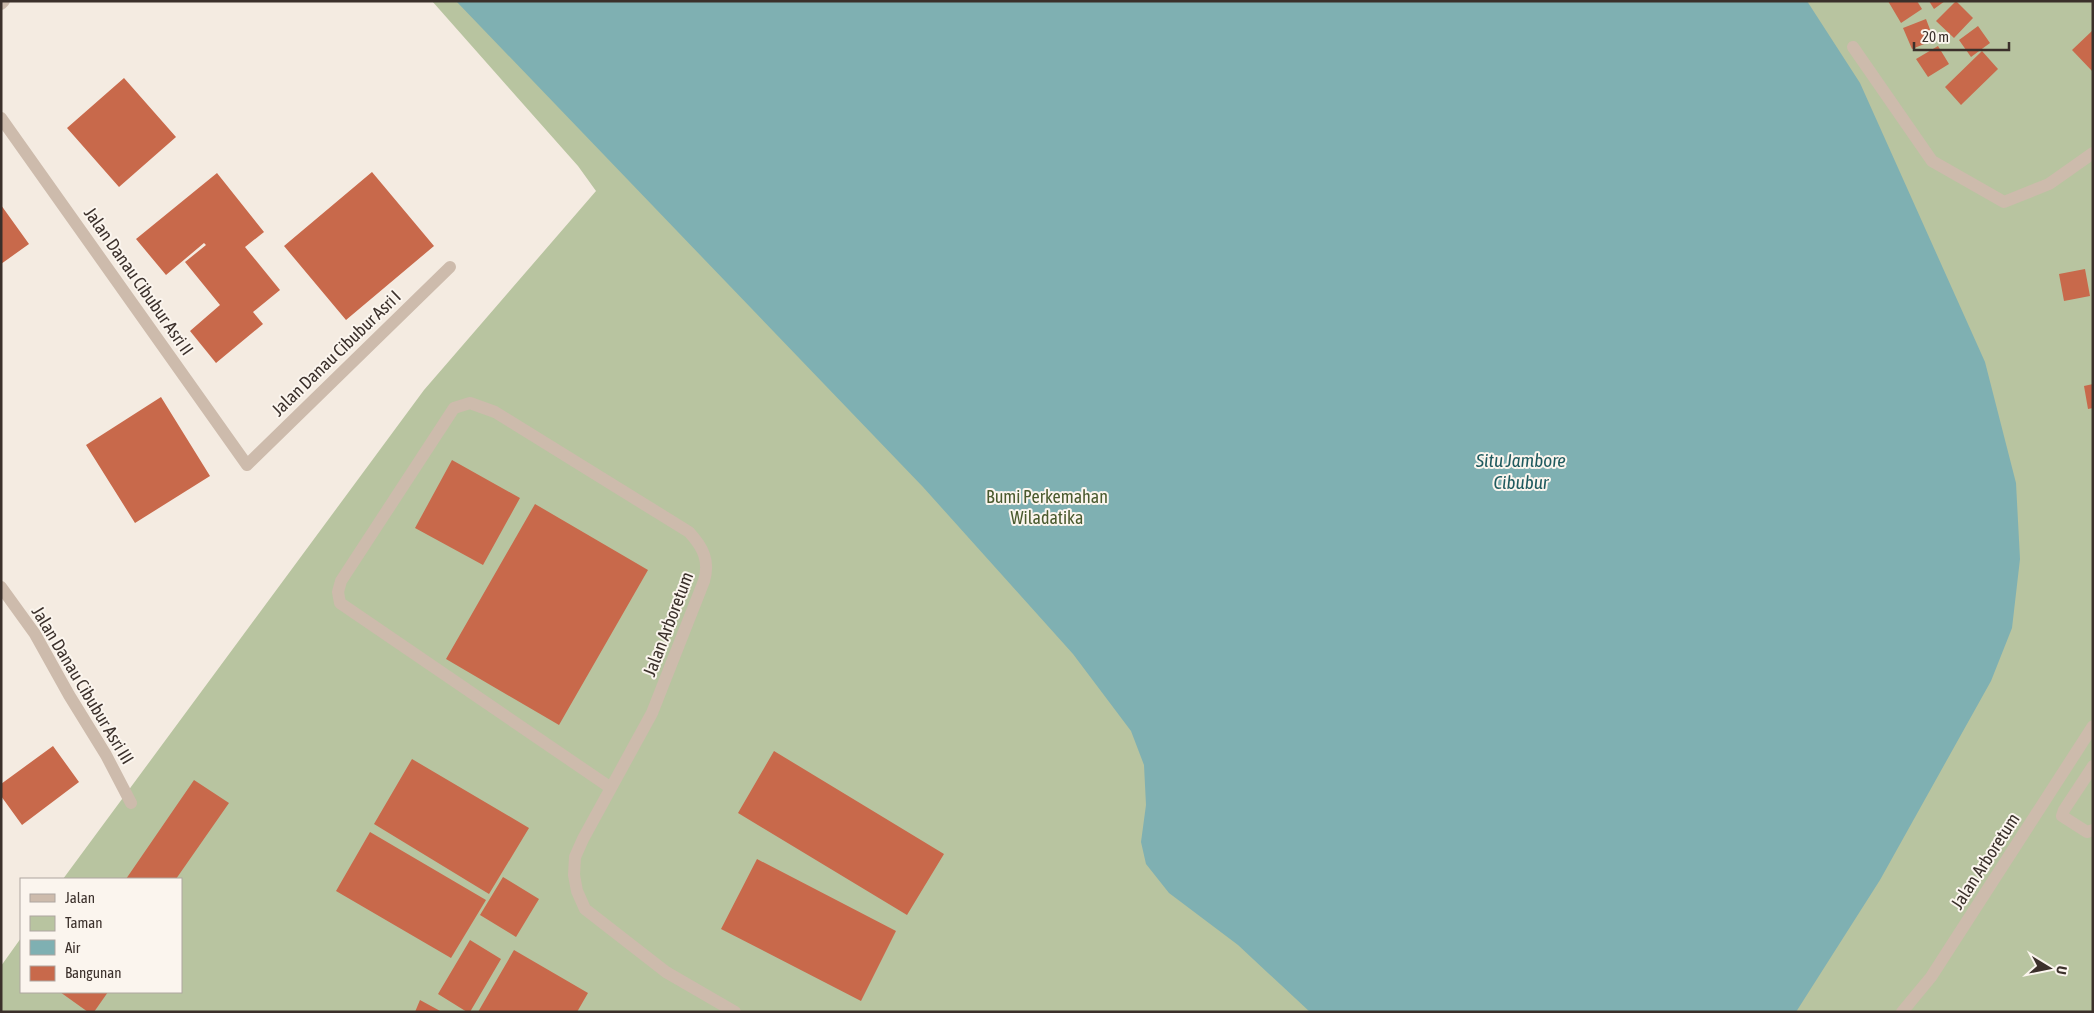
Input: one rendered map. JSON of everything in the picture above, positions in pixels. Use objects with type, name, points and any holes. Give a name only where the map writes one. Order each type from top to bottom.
[{"type":"street","points":[[1,4],[4,1]]},
{"type":"street","points":[[1852,47],[1932,161],[2004,202],[2049,184],[2093,153]]},
{"type":"street","name":"Jalan Danau Cibubur Asri II","points":[[1,118],[247,465]]},
{"type":"street","name":"Jalan Danau Cibubur Asri I","points":[[247,465],[450,266]]},
{"type":"street","name":"Jalan Arboretum","points":[[611,788],[340,603],[338,592],[341,581],[454,408],[470,403],[495,412],[689,532],[704,553],[707,570],[704,581],[652,713],[575,857],[574,876],[585,909],[666,972],[736,1012]]},
{"type":"street","name":"Jalan Danau Cibubur Asri III","points":[[1,586],[35,634],[106,754],[130,803]]},
{"type":"street","name":"Jalan Arboretum","points":[[1902,1012],[1930,977],[2093,726]]},
{"type":"street","points":[[2093,766],[2062,816],[2087,832],[2093,830]]},
{"type":"green space","name":"Bumi Perkemahan Wiladatika","points":[[432,1],[2093,1],[2093,1012],[1,1012],[1,966],[20,939],[20,993],[182,993],[182,878],[64,878],[424,390],[596,191],[578,166]]},
{"type":"water","name":"Situ Jambore Cibubur","points":[[456,1],[1807,1],[1860,83],[1985,362],[2016,483],[2020,559],[2012,628],[1991,681],[1880,880],[1796,1012],[1310,1012],[1238,945],[1169,893],[1146,864],[1141,842],[1146,805],[1144,765],[1131,731],[1073,654],[923,487]]},
{"type":"building","points":[[1888,1],[1917,1],[1922,9],[1901,23]]},
{"type":"building","points":[[1929,1],[1945,1],[1934,9]]},
{"type":"building","points":[[1956,1],[1973,18],[1954,38],[1936,21]]},
{"type":"building","points":[[1926,19],[1934,40],[1912,49],[1903,28]]},
{"type":"building","points":[[1978,26],[1990,43],[1971,57],[1959,40]]},
{"type":"building","points":[[2093,30],[2093,72],[2072,50]]},
{"type":"building","points":[[1938,46],[1949,64],[1928,77],[1916,59]]},
{"type":"building","points":[[1982,51],[1998,69],[1961,105],[1945,87]]},
{"type":"building","points":[[124,78],[176,137],[119,187],[67,128]]},
{"type":"building","points":[[372,172],[434,246],[346,320],[284,246]]},
{"type":"building","points":[[217,173],[264,232],[245,247],[280,290],[253,312],[263,324],[216,363],[190,331],[220,305],[185,262],[206,245],[204,243],[166,275],[136,239]]},
{"type":"building","points":[[1,205],[29,244],[1,264]]},
{"type":"building","points":[[2085,269],[2090,296],[2064,301],[2059,274]]},
{"type":"building","points":[[2093,384],[2093,408],[2088,409],[2084,386]]},
{"type":"building","points":[[161,397],[210,476],[135,523],[86,445]]},
{"type":"building","points":[[452,460],[520,498],[483,565],[415,528]]},
{"type":"building","points":[[535,504],[648,570],[559,725],[446,659]]},
{"type":"building","points":[[53,746],[79,782],[22,825],[1,796],[1,784]]},
{"type":"building","points":[[774,751],[944,854],[907,915],[738,813]]},
{"type":"building","points":[[412,759],[529,828],[489,894],[374,824]]},
{"type":"building","points":[[194,780],[229,803],[177,878],[127,878]]},
{"type":"building","points":[[370,832],[486,900],[451,958],[336,891]]},
{"type":"building","points":[[757,859],[896,931],[861,1001],[721,929]]},
{"type":"building","points":[[503,877],[539,899],[516,937],[480,915]]},
{"type":"building","points":[[470,940],[501,959],[470,1012],[467,1012],[438,994]]},
{"type":"building","points":[[514,950],[588,993],[577,1012],[478,1012]]},
{"type":"building","points":[[61,993],[107,993],[94,1012],[88,1012]]},
{"type":"building","points":[[420,1000],[442,1012],[415,1012]]}]
